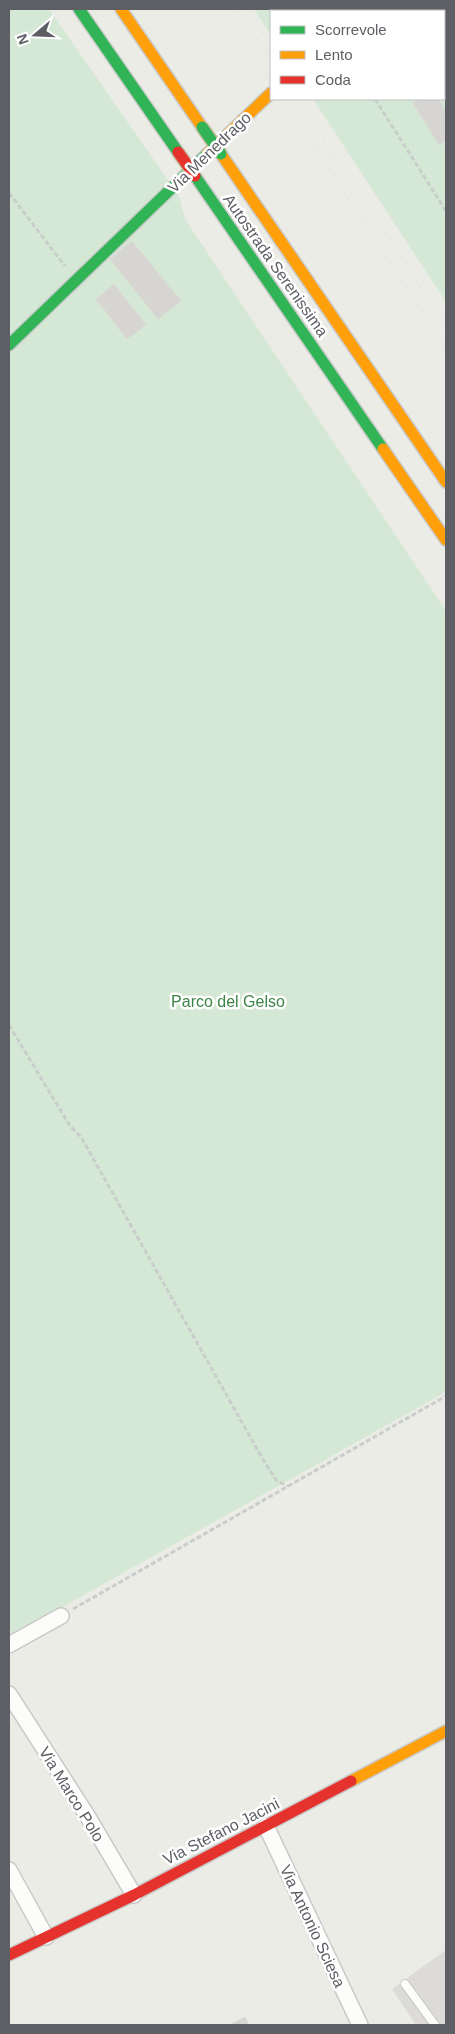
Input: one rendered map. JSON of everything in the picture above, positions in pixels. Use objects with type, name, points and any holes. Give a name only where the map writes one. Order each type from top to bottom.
[{"type":"main road","name":"Autostrada Serenissima","points":[[79,9],[446,540]]},
{"type":"main road","name":"Autostrada Serenissima","points":[[121,9],[446,482]]},
{"type":"main road","name":"Via Menedrago","points":[[9,345],[235,125],[270,94]]},
{"type":"main road","name":"Via Stefano Jacini","points":[[9,1955],[134,1895],[446,1731]]},
{"type":"street","points":[[9,1645],[61,1616]]},
{"type":"street","name":"Via Marco Polo","points":[[9,1694],[88,1817],[134,1895]]},
{"type":"street","name":"Via Antonio Sciesa","points":[[266,1826],[360,2025]]},
{"type":"street","points":[[9,1870],[46,1937]]},
{"type":"lane","points":[[405,1984],[435,2025]]},
{"type":"path","points":[[376,100],[446,211]]},
{"type":"path","points":[[9,193],[75,279]]},
{"type":"path","points":[[9,1025],[70,1126],[81,1137],[262,1458],[276,1480],[288,1486]]},
{"type":"path","points":[[61,1616],[446,1396]]},
{"type":"shaded area","points":[[446,1950],[446,2025],[416,2025],[392,1989]]},
{"type":"green space","name":"Parco del Gelso","points":[[9,9],[49,9],[179,196],[185,219],[446,611],[446,1392],[9,1637]]},
{"type":"green space","points":[[254,9],[446,9],[446,302],[314,100],[445,100],[445,10],[270,10],[270,33]]},
{"type":"building","points":[[418,100],[439,100],[446,112],[446,140],[439,145],[413,103]]},
{"type":"building","points":[[132,241],[181,301],[158,319],[110,259]]},
{"type":"building","points":[[114,284],[146,325],[127,339],[96,299]]},
{"type":"building","points":[[245,2017],[249,2025],[229,2025]]},
{"type":"railway","points":[[224,9],[270,79]]},
{"type":"railway","points":[[238,9],[270,57]]},
{"type":"railway","points":[[284,100],[446,349]]},
{"type":"railway","points":[[298,100],[446,327]]},
{"type":"traffic: fast","points":[[79,9],[178,152]]},
{"type":"traffic: fast","points":[[202,127],[221,154]]},
{"type":"traffic: fast","points":[[9,345],[207,154]]},
{"type":"traffic: fast","points":[[195,176],[383,449]]},
{"type":"traffic: slow","points":[[121,9],[202,127]]},
{"type":"traffic: slow","points":[[207,154],[270,94]]},
{"type":"traffic: slow","points":[[221,154],[446,482]]},
{"type":"traffic: slow","points":[[383,449],[446,540]]},
{"type":"traffic: slow","points":[[351,1781],[446,1731]]},
{"type":"traffic: jam","points":[[178,152],[195,176]]},
{"type":"traffic: jam","points":[[9,1955],[134,1895],[351,1781]]}]
